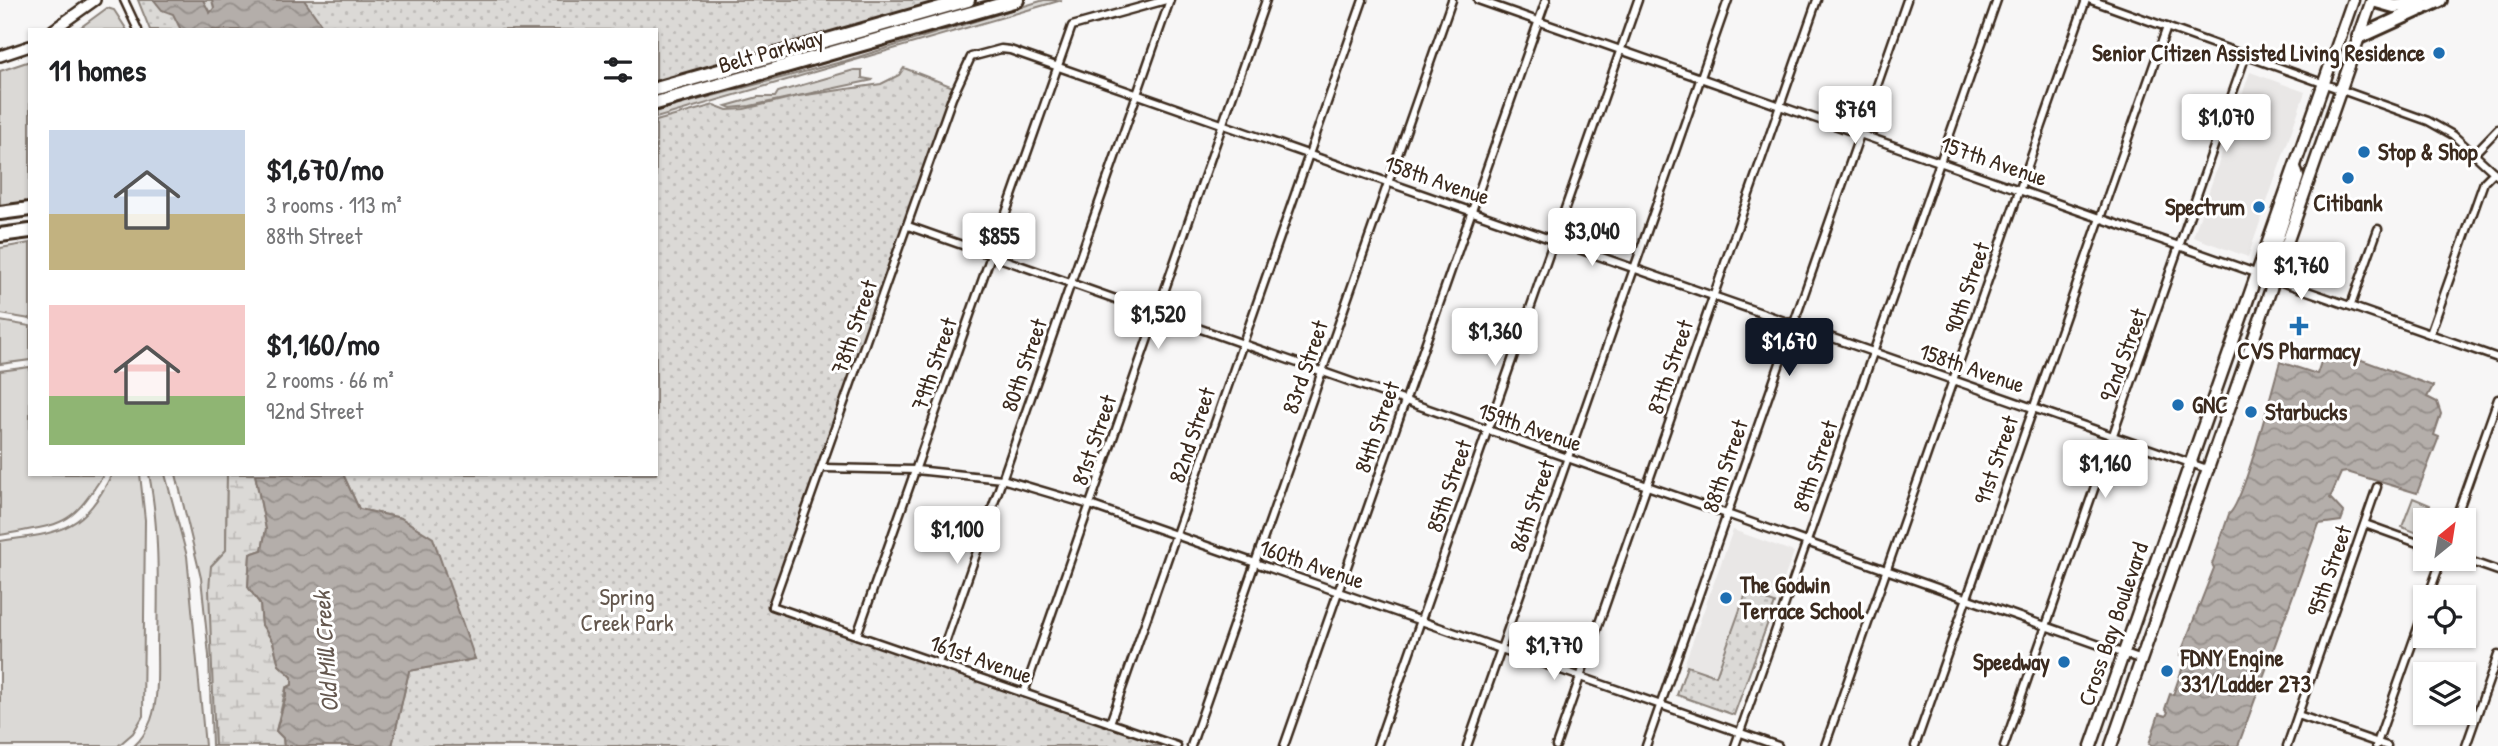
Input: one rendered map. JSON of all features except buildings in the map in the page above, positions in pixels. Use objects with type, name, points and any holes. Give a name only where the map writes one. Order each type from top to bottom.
[{"type":"highway","name":"Belt Parkway","points":[[658,88],[968,0]]},
{"type":"highway","name":"Belt Parkway","points":[[658,102],[1017,0]]},
{"type":"highway","points":[[2372,0],[2400,6],[2432,0]]},
{"type":"highway","points":[[2359,37],[2440,0]]},
{"type":"highway","points":[[0,213],[28,209]]},
{"type":"highway","points":[[0,227],[28,223]]},
{"type":"highway","points":[[0,235],[28,231]]},
{"type":"main road","points":[[56,28],[95,0]]},
{"type":"main road","name":"Cross Bay Boulevard","points":[[2091,746],[2353,0]]},
{"type":"main road","name":"Cross Bay Boulevard","points":[[2111,746],[2210,470],[2372,0]]},
{"type":"main road","points":[[0,56],[28,47]]},
{"type":"main road","points":[[2275,278],[2270,261],[2298,177],[2295,167]]},
{"type":"street","points":[[124,0],[137,28]]},
{"type":"street","name":"79th Street","points":[[857,635],[1072,26],[1168,0]]},
{"type":"street","name":"80th Street","points":[[938,663],[1168,0]]},
{"type":"street","name":"81st Street","points":[[1024,693],[1266,0]]},
{"type":"street","name":"82nd Street","points":[[1110,723],[1363,0]]},
{"type":"street","name":"83rd Street","points":[[1191,746],[1452,0]]},
{"type":"street","name":"157th Avenue","points":[[1478,0],[2498,358]]},
{"type":"street","name":"84th Street","points":[[1284,746],[1546,0]]},
{"type":"street","name":"85th Street","points":[[1377,746],[1638,0]]},
{"type":"street","name":"86th Street","points":[[1467,746],[1728,0]]},
{"type":"street","name":"87th Street","points":[[1556,746],[1817,0]]},
{"type":"street","name":"88th Street","points":[[1646,746],[1907,0]]},
{"type":"street","name":"89th Street","points":[[1735,746],[1997,0]]},
{"type":"street","name":"90th Street","points":[[1825,746],[2086,0]]},
{"type":"street","points":[[2091,0],[2325,82],[2436,125],[2496,174],[2484,182],[2430,334]]},
{"type":"street","name":"91st Street","points":[[1915,746],[2167,27]]},
{"type":"street","name":"158th Avenue","points":[[968,59],[1001,49],[1058,67],[2210,470]]},
{"type":"street","name":"92nd Street","points":[[2004,746],[2246,55]]},
{"type":"street","name":"78th Street","points":[[772,606],[968,59]]},
{"type":"street","points":[[2474,154],[2498,129]]},
{"type":"street","name":"159th Avenue","points":[[908,226],[2142,660]]},
{"type":"street","points":[[2351,305],[2378,229]]},
{"type":"street","points":[[2459,508],[2498,399]]},
{"type":"street","name":"160th Avenue","points":[[823,468],[916,470],[1002,479],[1090,505],[1778,746]]},
{"type":"street","name":"95th Street","points":[[2287,746],[2377,487]]},
{"type":"street","points":[[2364,524],[2413,541]]},
{"type":"street","points":[[2476,564],[2498,572]]},
{"type":"street","name":"161st Avenue","points":[[772,606],[1177,746]]},
{"type":"street","points":[[2377,744],[2413,642]]},
{"type":"street","points":[[2466,746],[2498,655]]},
{"type":"street","points":[[2298,715],[2387,746]]},
{"type":"shaded area","points":[[2250,72],[2305,92],[2248,257],[2193,237]]},
{"type":"shaded area","name":"The Godwin Terrace School","points":[[1733,530],[1794,552],[1775,603],[1746,593],[1716,676],[1684,665]]},
{"type":"green space","points":[[138,0],[968,0],[658,83],[658,28],[149,28]]},
{"type":"green space","points":[[1044,0],[1062,0],[658,117],[658,110],[845,61]]},
{"type":"green space","points":[[107,8],[114,10],[126,28],[80,28]]},
{"type":"green space","points":[[28,62],[28,201],[0,206],[0,71]]},
{"type":"green space","name":"Spring Creek Park","points":[[904,68],[956,88],[773,606],[1177,746],[392,746],[409,671],[475,659],[401,518],[359,509],[344,476],[658,476],[658,120],[714,105],[727,110],[744,109],[799,96],[881,84],[899,75]]},
{"type":"green space","points":[[862,70],[862,78],[873,80],[750,106],[726,106],[758,97],[775,97],[778,92]]},
{"type":"green space","points":[[28,243],[28,319],[0,314],[0,248]]},
{"type":"green space","points":[[0,321],[28,326],[28,360],[0,364]]},
{"type":"green space","points":[[28,367],[28,476],[103,476],[72,515],[62,521],[0,535],[0,371]]},
{"type":"green space","points":[[111,476],[140,476],[145,520],[143,716],[133,733],[118,746],[0,746],[0,541],[39,535],[68,526],[90,508]]},
{"type":"green space","points":[[149,476],[166,476],[187,556],[205,746],[134,746],[151,720],[157,683],[158,559]]},
{"type":"green space","points":[[176,476],[227,476],[226,551],[211,566],[215,746],[212,746],[209,656],[201,578]]},
{"type":"green space","points":[[227,476],[255,476],[266,529],[262,550],[250,554],[248,587],[260,604],[262,625],[273,642],[279,665],[292,676],[292,685],[286,688],[276,731],[283,738],[284,746],[215,746],[209,589],[211,566],[226,550]]},
{"type":"green space","points":[[2413,498],[2430,505],[2429,508],[2413,508],[2413,531],[2402,527]]},
{"type":"green space","points":[[1746,593],[1775,603],[1734,715],[1677,695],[1687,666],[1716,676]]},
{"type":"water","points":[[154,0],[203,0],[210,13],[214,8],[212,0],[304,0],[322,28],[180,28],[173,14],[162,10]]},
{"type":"water","points":[[2326,347],[2433,386],[2427,397],[2437,402],[2441,414],[2434,435],[2439,437],[2417,493],[2347,472],[2341,473],[2330,498],[2344,513],[2341,521],[2319,524],[2238,746],[2149,744],[2159,714],[2166,716],[2168,712],[2165,709],[2170,694],[2173,695],[2186,658],[2180,655],[2214,568],[2212,564],[2229,514],[2250,468],[2280,362],[2317,374]]},
{"type":"water","name":"Old Mill Creek","points":[[255,476],[344,476],[359,509],[401,518],[433,538],[475,659],[409,671],[392,746],[284,746],[283,738],[276,731],[286,688],[292,685],[292,677],[279,665],[273,642],[262,625],[260,604],[248,587],[250,554],[262,550],[266,529]]},
{"type":"place","name":"Senior Citizen Assisted Living Residence","points":[[2439,53]]},
{"type":"place","name":"Stop & Shop","points":[[2364,152]]},
{"type":"place","name":"Citibank","points":[[2348,178]]},
{"type":"place","name":"Spectrum","points":[[2259,207]]},
{"type":"place","name":"CVS Pharmacy","points":[[2299,326]]},
{"type":"place","name":"GNC","points":[[2178,405]]},
{"type":"place","name":"Starbucks","points":[[2251,412]]},
{"type":"place","name":"The Godwin Terrace School","points":[[1726,598]]},
{"type":"place","name":"Speedway","points":[[2064,662]]},
{"type":"place","name":"FDNY Engine 331/Ladder 273","points":[[2167,671]]}]
